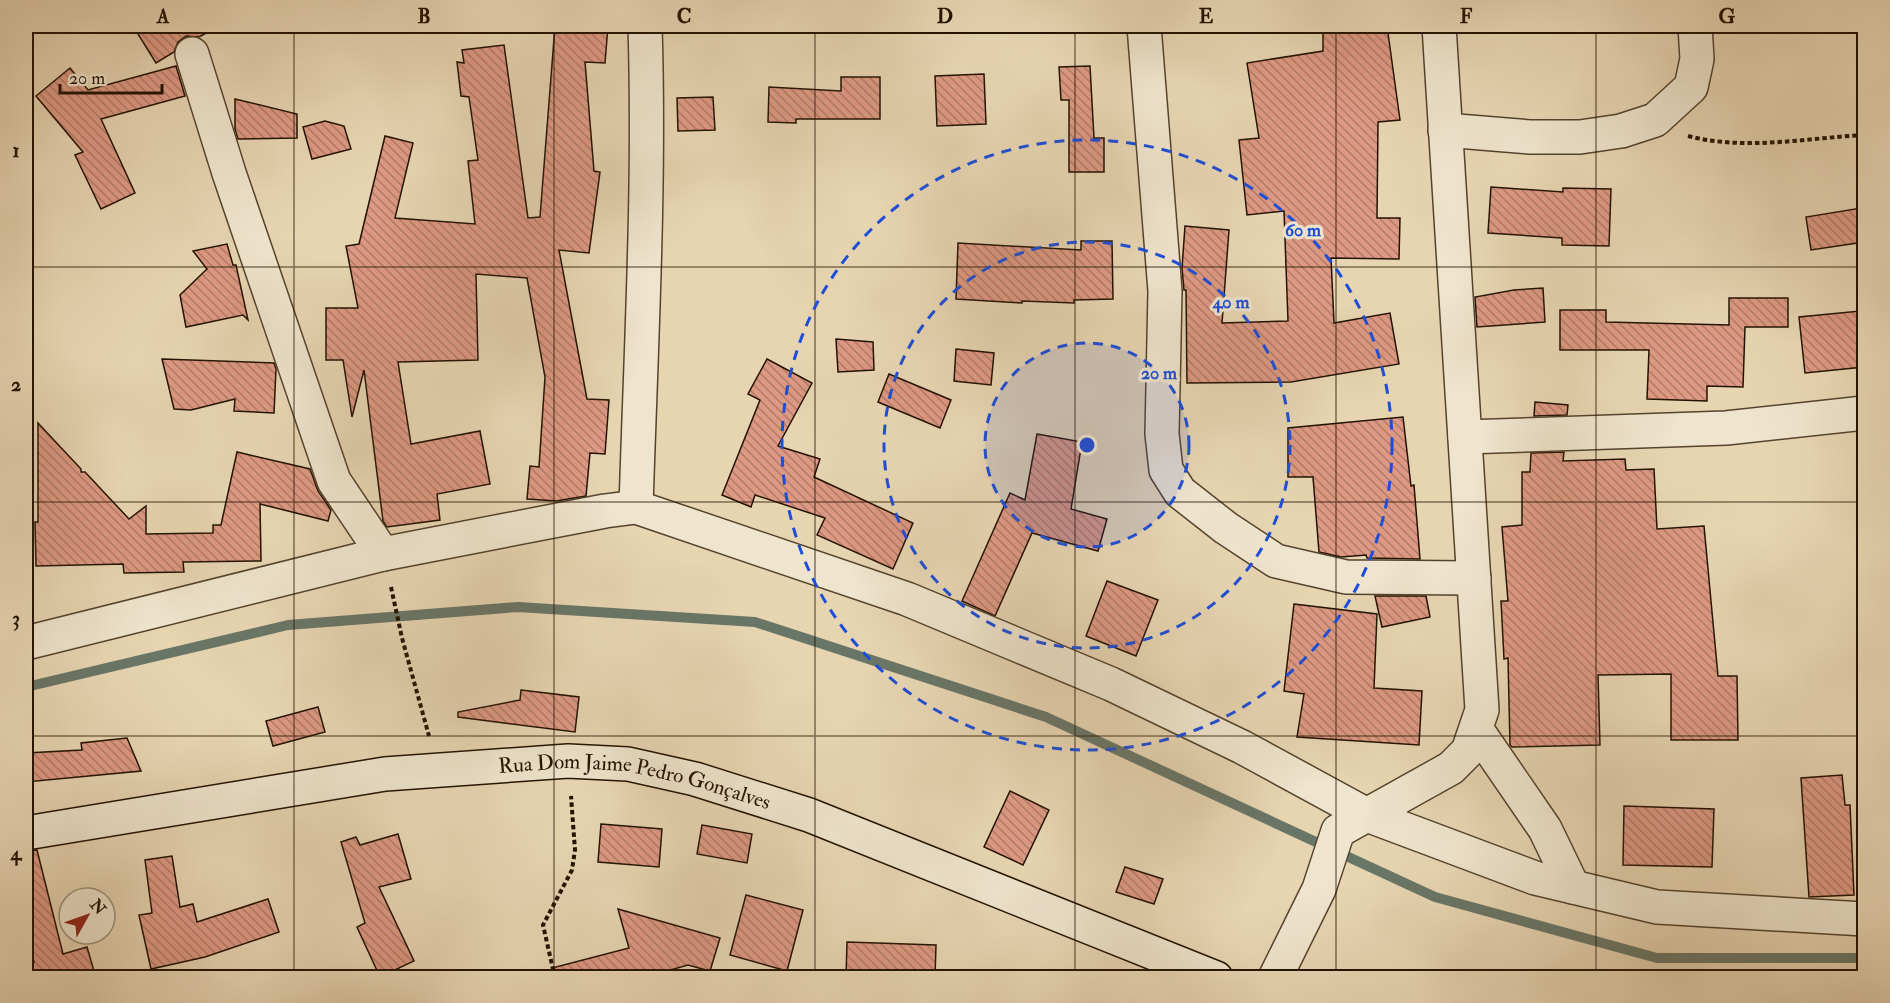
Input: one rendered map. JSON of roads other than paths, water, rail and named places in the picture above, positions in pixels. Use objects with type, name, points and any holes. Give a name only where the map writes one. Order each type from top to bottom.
[{"type":"street","points":[[636,507],[645,163],[645,26]]},
{"type":"street","points":[[1144,26],[1164,291],[1162,434],[1166,470],[1180,492],[1226,528],[1276,561],[1346,577],[1474,579]]},
{"type":"street","points":[[1275,978],[1319,889],[1338,831],[1451,768],[1468,751],[1482,710],[1439,26]]},
{"type":"street","points":[[1445,130],[1530,137],[1580,137],[1621,131],[1655,120],[1691,87],[1697,59],[1695,26]]},
{"type":"street","points":[[192,54],[228,173],[334,481],[383,554]]},
{"type":"street","points":[[1465,437],[1726,428],[1864,413]]},
{"type":"street","points":[[26,643],[383,554],[636,507],[907,599],[1111,684],[1242,747],[1367,815],[1535,878],[1657,906],[1864,919]]},
{"type":"street","points":[[1477,730],[1545,829],[1573,887]]},
{"type":"street","name":"Rua Dom Jaime Pedro Gonçalves","points":[[26,832],[385,774],[568,761],[628,764],[695,779],[809,815],[1216,978]]},
{"type":"waterway","points":[[26,687],[288,625],[518,607],[755,622],[1046,717],[1435,897],[1657,958],[1864,958]]}]
